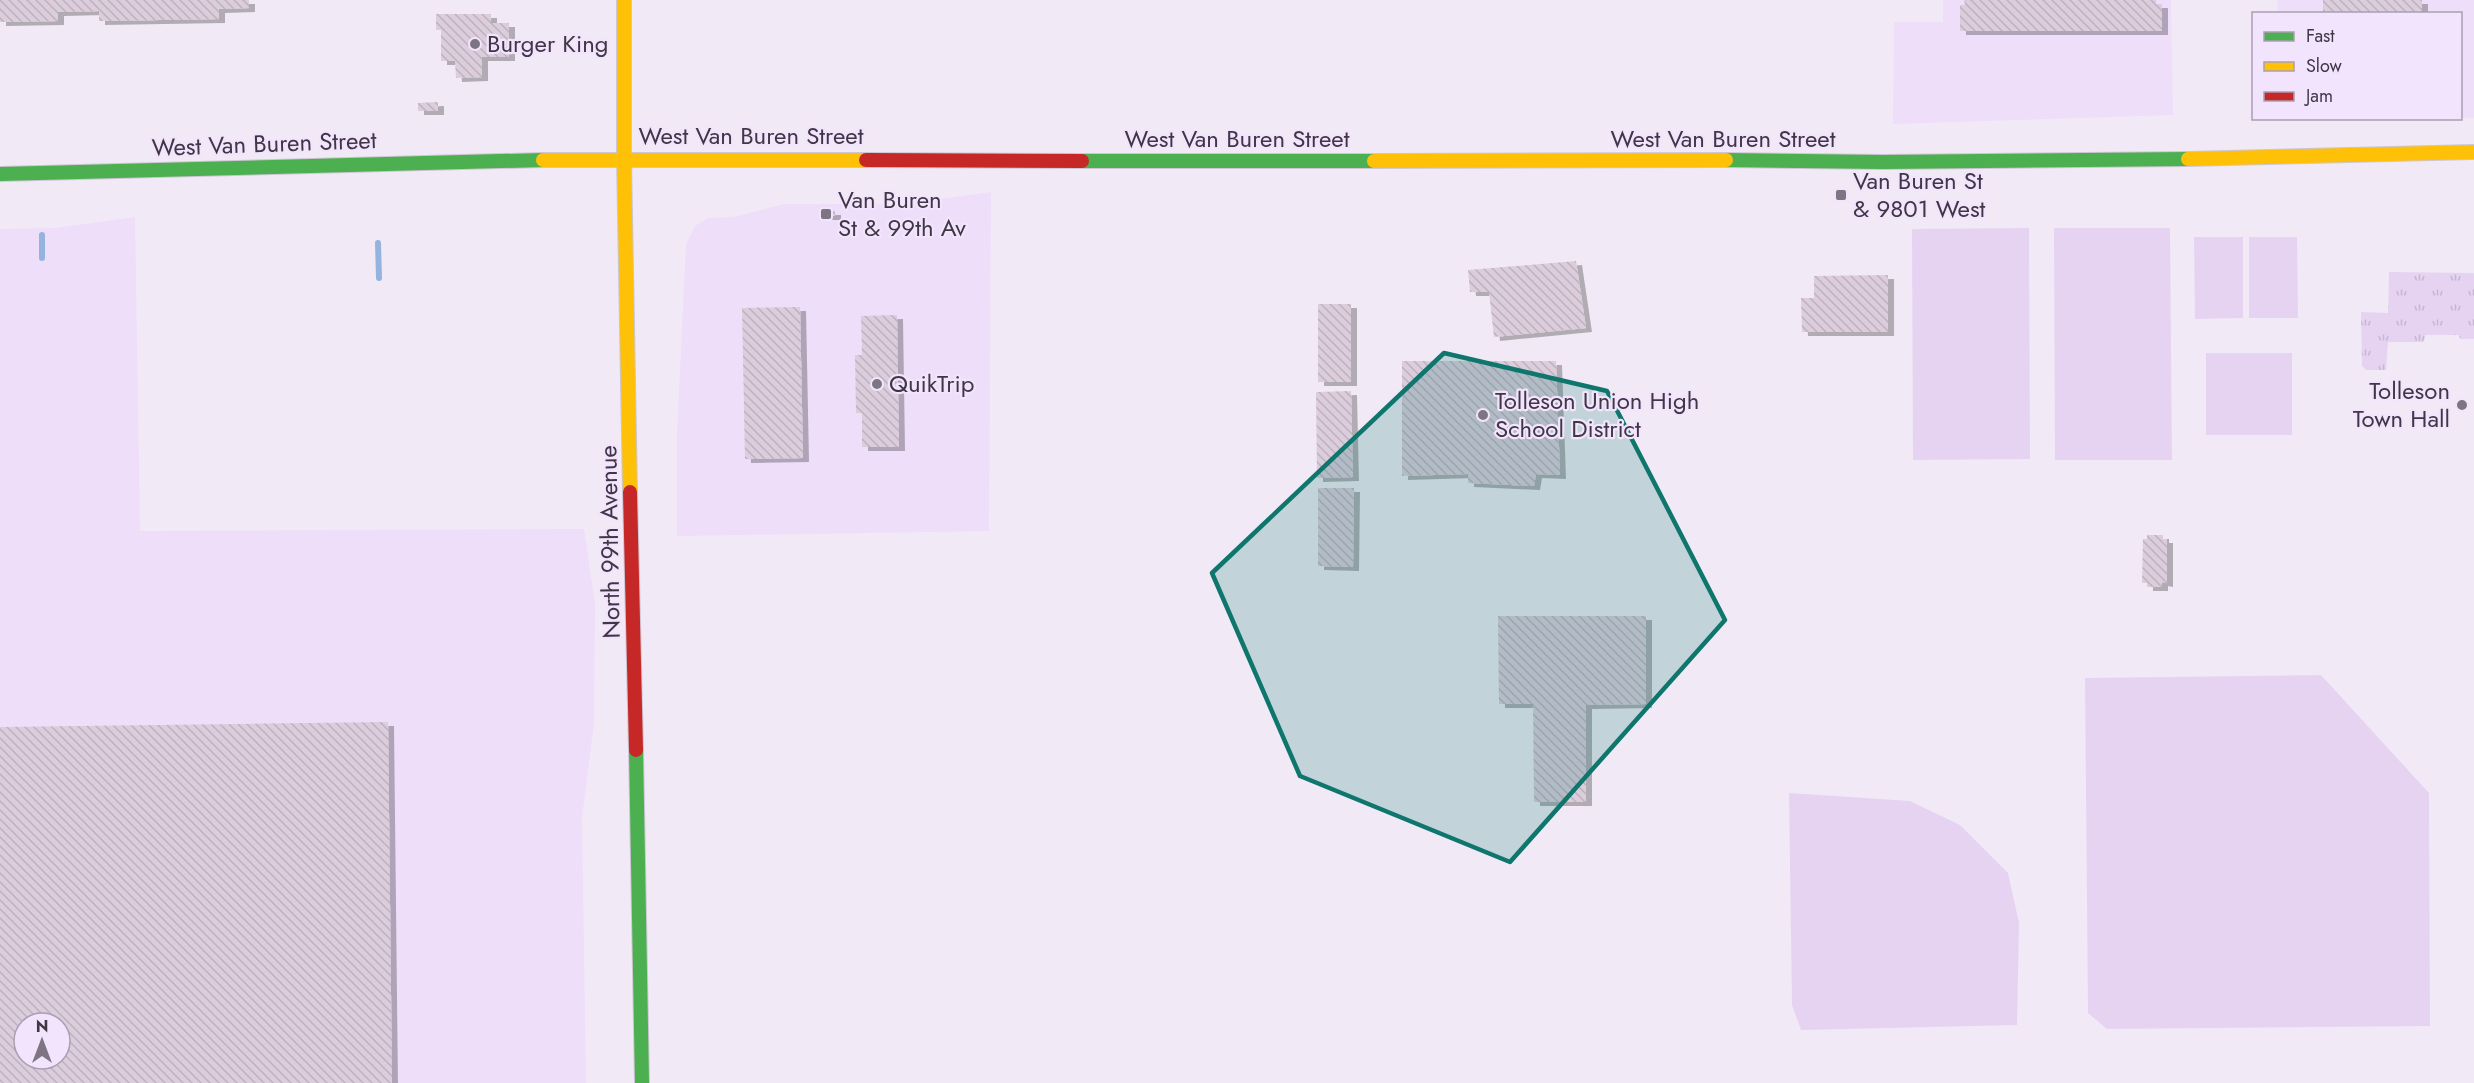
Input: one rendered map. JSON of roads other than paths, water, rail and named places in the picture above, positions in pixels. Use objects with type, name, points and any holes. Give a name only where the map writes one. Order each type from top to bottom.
[{"type":"main road","name":"North 99th Avenue","points":[[624,0],[624,159],[642,1083]]},
{"type":"main road","name":"West Van Buren Street","points":[[0,174],[376,163],[624,159],[1882,162],[2121,161],[2474,152]]},
{"type":"waterway","points":[[42,235],[42,258]]},
{"type":"waterway","points":[[378,243],[379,278]]},
{"type":"place","name":"Burger King","points":[[475,44]]},
{"type":"place","name":"Van Buren St & 9801 West","points":[[1841,195]]},
{"type":"place","name":"Van Buren St & 99th Av","points":[[826,214]]},
{"type":"place","name":"QuikTrip","points":[[877,384]]},
{"type":"place","name":"Tolleson Town Hall","points":[[2462,405]]},
{"type":"place","name":"Tolleson Union High School District","points":[[1483,415]]}]
